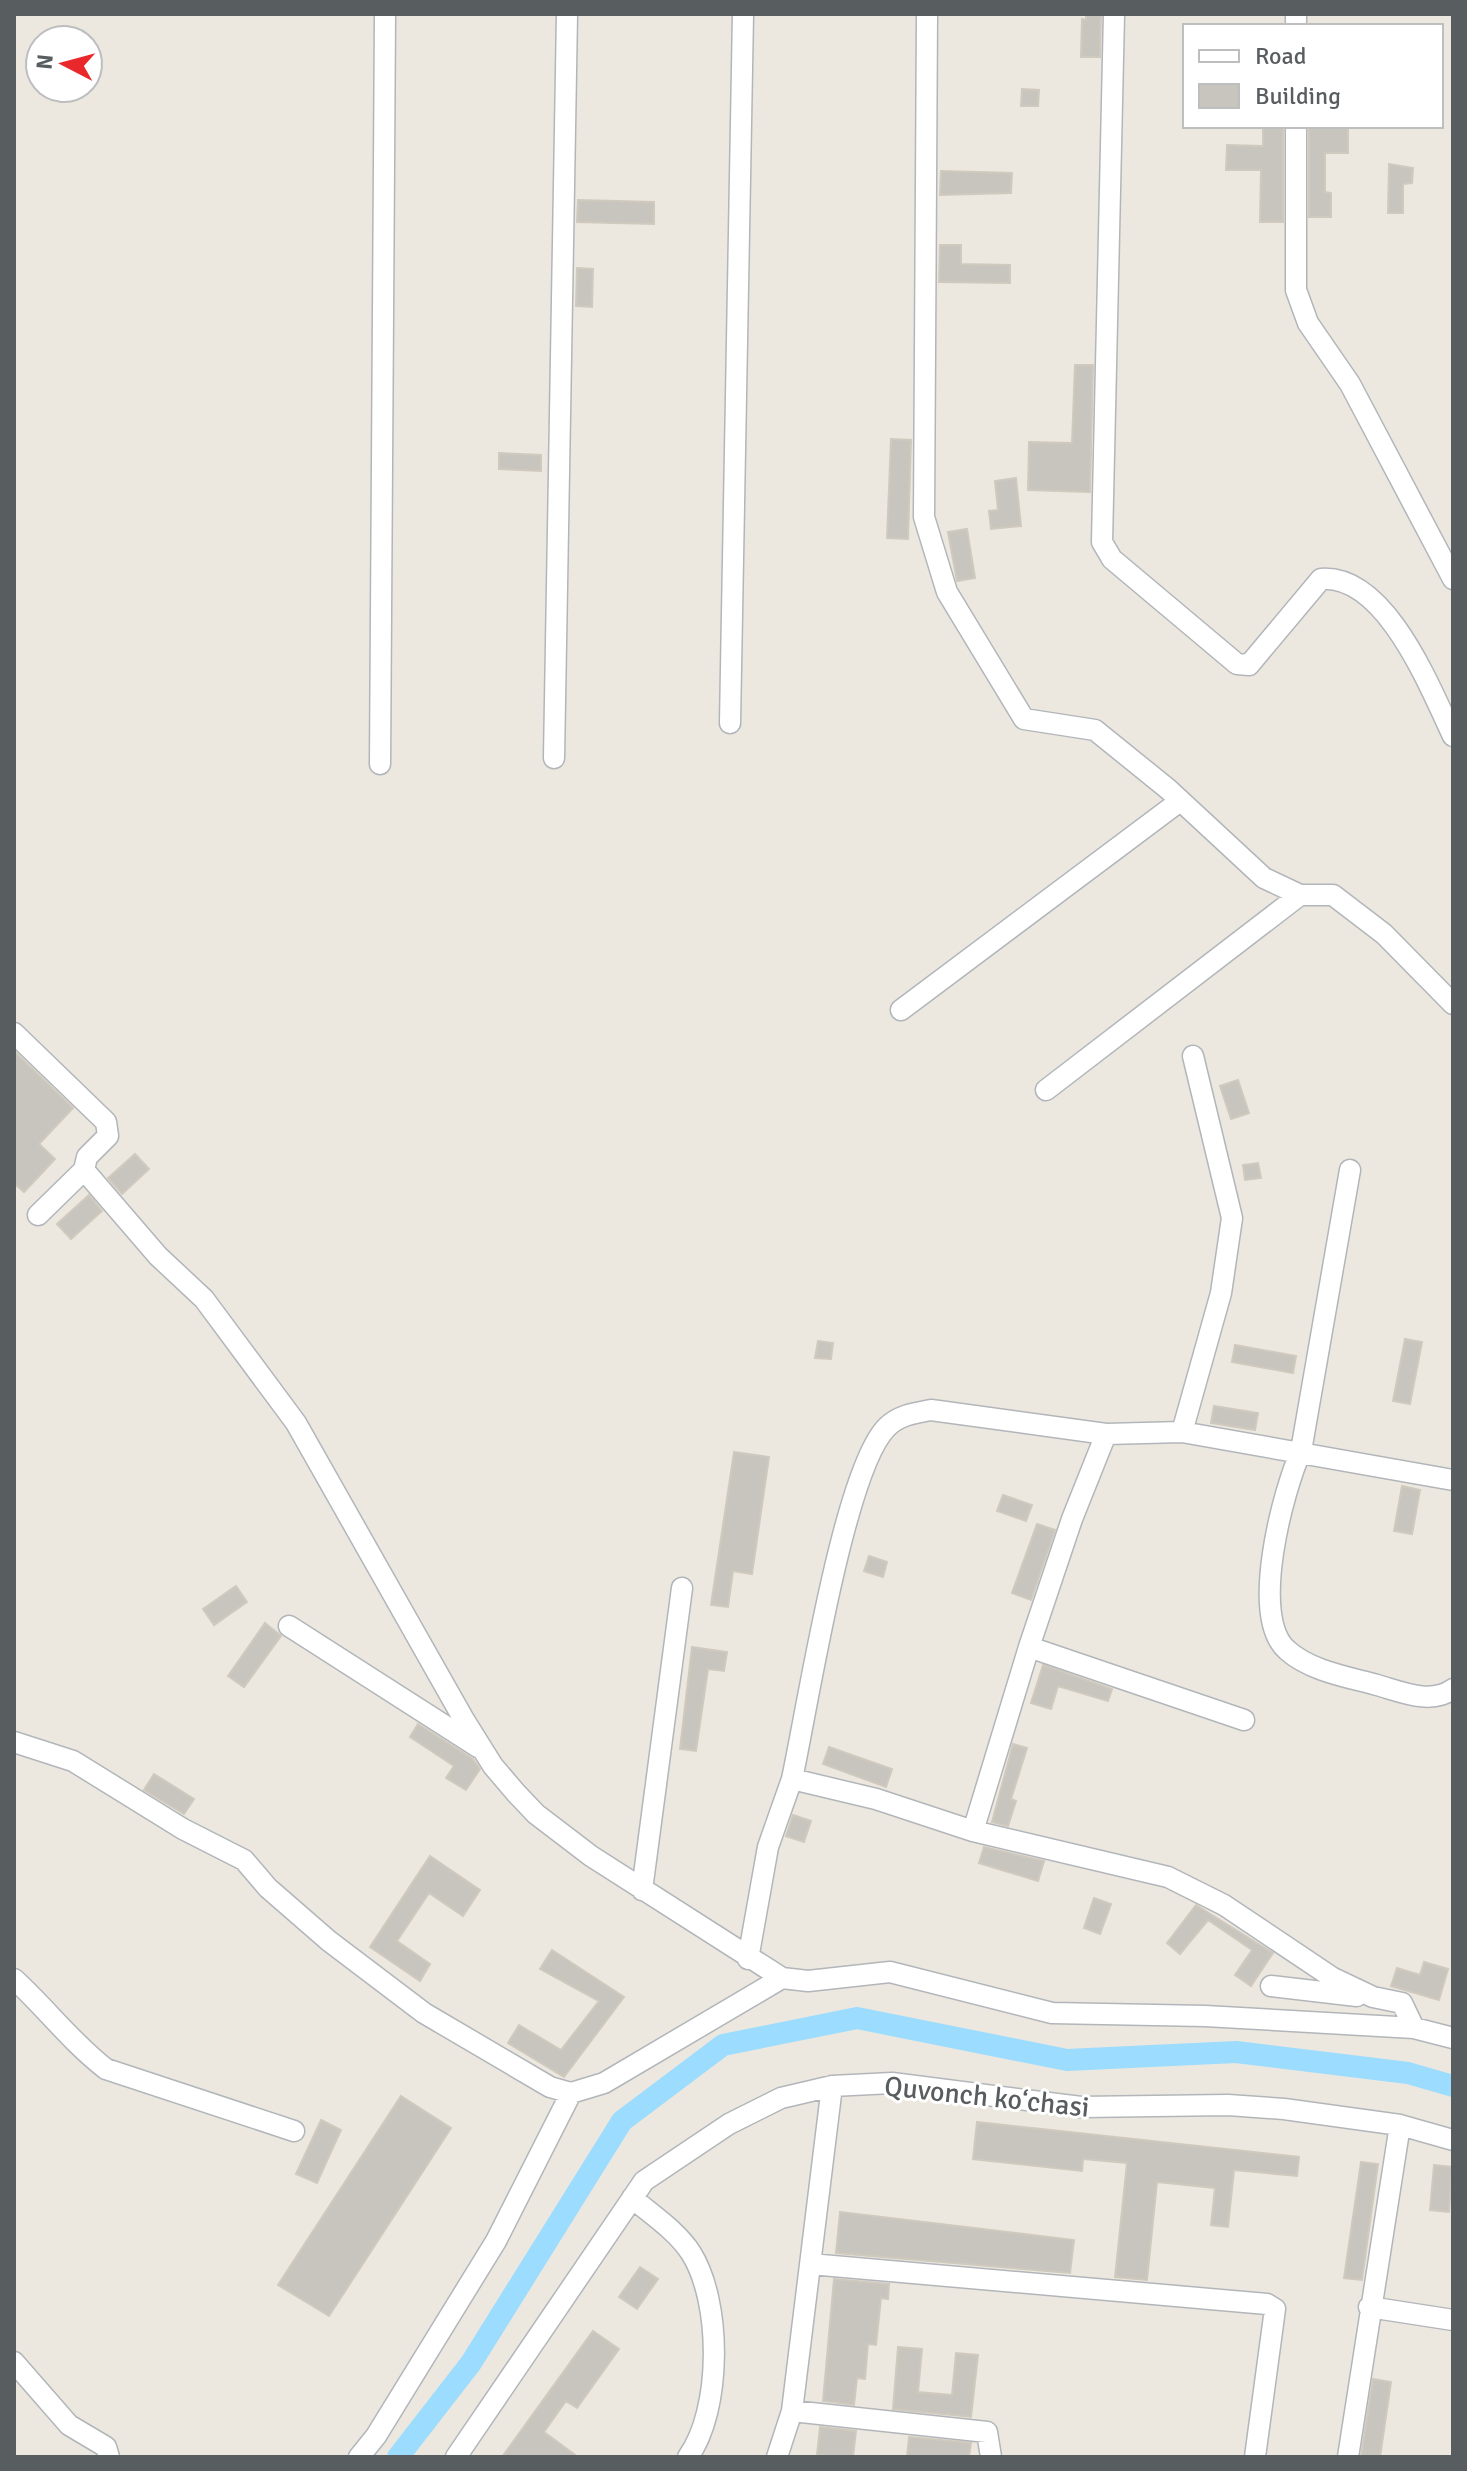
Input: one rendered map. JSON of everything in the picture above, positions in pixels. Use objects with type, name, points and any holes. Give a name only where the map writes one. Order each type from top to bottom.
[{"type":"street","points":[[380,764],[385,14]]},
{"type":"street","points":[[554,758],[567,14]]},
{"type":"street","points":[[730,723],[743,14]]},
{"type":"street","points":[[927,14],[924,517],[947,592],[1024,719],[1095,730],[1180,801],[1264,878],[1300,895],[1333,895],[1384,934],[1453,1004]]},
{"type":"street","points":[[1114,14],[1102,542],[1112,559],[1237,664],[1249,665],[1321,579],[1337,578],[1378,608],[1405,639],[1453,736]]},
{"type":"street","points":[[1296,128],[1296,290],[1308,323],[1350,384],[1453,579]]},
{"type":"street","points":[[901,1010],[1180,801]]},
{"type":"street","points":[[1046,1090],[1300,895]]},
{"type":"street","points":[[14,1033],[106,1122],[108,1136],[87,1157],[84,1170],[38,1215]]},
{"type":"street","points":[[1182,1432],[1221,1293],[1232,1218],[1193,1056]]},
{"type":"street","points":[[84,1170],[158,1256],[204,1299],[296,1423],[484,1752],[536,1814],[642,1890],[748,1959],[782,1978],[808,1981],[890,1972],[1052,2013],[1205,2016],[1414,2028],[1453,2038]]},
{"type":"street","points":[[1350,1170],[1301,1451],[1288,1479],[1274,1535],[1271,1607],[1275,1636],[1287,1651],[1326,1671],[1429,1698],[1453,1689]]},
{"type":"street","points":[[748,1959],[768,1847],[792,1779],[846,1523],[867,1458],[886,1428],[903,1416],[931,1410],[1106,1434],[1182,1432],[1453,1480]]},
{"type":"street","points":[[973,1831],[1029,1647],[1072,1519],[1106,1434]]},
{"type":"street","points":[[642,1890],[682,1588]]},
{"type":"street","points":[[289,1626],[484,1752]]},
{"type":"street","points":[[1029,1647],[1244,1720]]},
{"type":"street","points":[[14,1742],[73,1761],[183,1829],[244,1860],[268,1888],[329,1941],[424,2013],[550,2087],[571,2093],[604,2083],[782,1978]]},
{"type":"street","points":[[792,1779],[876,1799],[973,1831],[1168,1877],[1204,1893],[1333,1978],[1373,1997]]},
{"type":"street","points":[[14,1979],[46,2008],[85,2053],[106,2069],[294,2131]]},
{"type":"street","points":[[1271,1986],[1402,2003],[1414,2028]]},
{"type":"street","name":"Quvonch koʻchasi","points":[[456,2457],[644,2181],[729,2124],[781,2098],[832,2086],[892,2083],[1081,2107],[1228,2105],[1349,2116],[1400,2125],[1453,2140]]},
{"type":"street","points":[[777,2457],[792,2411],[832,2086]]},
{"type":"street","points":[[359,2457],[376,2436],[496,2241],[571,2093]]},
{"type":"street","points":[[1348,2457],[1369,2307],[1400,2125]]},
{"type":"street","points":[[632,2198],[691,2252],[704,2284],[714,2349],[710,2402],[696,2446],[688,2457]]},
{"type":"street","points":[[810,2264],[1267,2304],[1275,2309],[1255,2457]]},
{"type":"street","points":[[1369,2307],[1453,2320]]},
{"type":"street","points":[[14,2362],[69,2425],[92,2435],[106,2447],[109,2457]]},
{"type":"street","points":[[792,2411],[987,2432],[991,2457]]},
{"type":"building","points":[[1086,14],[1101,14],[1100,57],[1081,57],[1082,19],[1086,20]]},
{"type":"building","points":[[1022,89],[1039,90],[1038,106],[1021,106]]},
{"type":"building","points":[[1263,128],[1283,128],[1283,222],[1260,222],[1261,170],[1226,170],[1227,145],[1263,146]]},
{"type":"building","points":[[1309,128],[1348,128],[1348,153],[1325,153],[1325,192],[1331,193],[1331,217],[1309,217]]},
{"type":"building","points":[[1389,164],[1413,168],[1412,183],[1403,184],[1403,213],[1388,213]]},
{"type":"building","points":[[941,171],[1012,173],[1011,193],[940,195]]},
{"type":"building","points":[[578,200],[654,202],[654,224],[577,222]]},
{"type":"building","points":[[940,245],[961,245],[961,264],[1010,265],[1010,283],[939,282]]},
{"type":"building","points":[[577,268],[593,269],[592,307],[576,306]]},
{"type":"building","points":[[1075,365],[1093,365],[1090,492],[1028,490],[1029,442],[1072,443]]},
{"type":"building","points":[[891,439],[911,440],[908,539],[887,538]]},
{"type":"building","points":[[499,453],[541,455],[541,471],[499,469]]},
{"type":"building","points":[[1016,478],[1021,526],[991,529],[989,511],[998,510],[995,481]]},
{"type":"building","points":[[967,529],[975,578],[957,581],[948,532]]},
{"type":"building","points":[[14,1051],[73,1108],[39,1144],[55,1159],[24,1192],[14,1183]]},
{"type":"building","points":[[1238,1080],[1249,1113],[1231,1119],[1220,1086]]},
{"type":"building","points":[[135,1154],[149,1169],[122,1194],[108,1178]]},
{"type":"building","points":[[1258,1163],[1261,1178],[1245,1180],[1243,1165]]},
{"type":"building","points":[[89,1195],[102,1211],[71,1239],[57,1224]]},
{"type":"building","points":[[1405,1339],[1422,1342],[1410,1404],[1393,1401]]},
{"type":"building","points":[[818,1341],[833,1343],[831,1359],[815,1358]]},
{"type":"building","points":[[1235,1345],[1296,1356],[1293,1373],[1232,1362]]},
{"type":"building","points":[[1214,1406],[1258,1413],[1255,1430],[1211,1423]]},
{"type":"building","points":[[734,1452],[769,1457],[752,1574],[733,1571],[728,1607],[711,1605]]},
{"type":"building","points":[[1402,1486],[1420,1490],[1412,1534],[1394,1531]]},
{"type":"building","points":[[1003,1495],[1032,1505],[1026,1521],[997,1511]]},
{"type":"building","points":[[1037,1524],[1055,1530],[1031,1600],[1012,1593]]},
{"type":"building","points":[[869,1556],[887,1562],[883,1577],[864,1571]]},
{"type":"building","points":[[236,1586],[247,1602],[214,1625],[203,1609]]},
{"type":"building","points":[[265,1623],[281,1636],[244,1687],[228,1676]]},
{"type":"building","points":[[692,1647],[727,1652],[724,1671],[708,1669],[696,1751],[680,1749]]},
{"type":"building","points":[[1043,1665],[1112,1689],[1108,1701],[1058,1686],[1051,1709],[1031,1703]]},
{"type":"building","points":[[418,1724],[473,1759],[480,1769],[466,1790],[446,1778],[454,1766],[410,1737]]},
{"type":"building","points":[[1013,1744],[1027,1748],[1011,1799],[1016,1801],[1008,1826],[992,1822]]},
{"type":"building","points":[[829,1747],[892,1769],[886,1787],[823,1764]]},
{"type":"building","points":[[154,1774],[194,1799],[184,1814],[144,1790]]},
{"type":"building","points":[[793,1815],[811,1821],[804,1842],[786,1836]]},
{"type":"building","points":[[984,1847],[1044,1861],[1038,1881],[979,1863]]},
{"type":"building","points":[[430,1856],[480,1890],[463,1916],[429,1893],[397,1941],[430,1964],[420,1981],[370,1947]]},
{"type":"building","points":[[1094,1898],[1111,1904],[1100,1934],[1084,1928]]},
{"type":"building","points":[[1196,1905],[1273,1953],[1251,1986],[1235,1975],[1252,1950],[1208,1920],[1180,1954],[1167,1943]]},
{"type":"building","points":[[552,1950],[624,1997],[564,2077],[508,2043],[519,2025],[561,2050],[599,2001],[540,1969]]},
{"type":"building","points":[[1424,1962],[1448,1969],[1439,2000],[1391,1986],[1397,1968],[1420,1975]]},
{"type":"building","points":[[401,2096],[451,2128],[329,2316],[278,2285]]},
{"type":"building","points":[[321,2120],[341,2130],[317,2183],[296,2174]]},
{"type":"building","points":[[977,2122],[1299,2157],[1297,2176],[1234,2170],[1228,2227],[1211,2225],[1215,2188],[1157,2182],[1147,2280],[1115,2277],[1127,2163],[1083,2159],[1082,2171],[973,2159]]},
{"type":"building","points":[[1361,2162],[1378,2164],[1362,2280],[1344,2278]]},
{"type":"building","points":[[1434,2165],[1452,2167],[1449,2212],[1430,2210]]},
{"type":"building","points":[[840,2212],[1074,2240],[1070,2273],[836,2253]]},
{"type":"building","points":[[640,2267],[658,2279],[637,2309],[619,2297]]},
{"type":"building","points":[[834,2279],[889,2284],[888,2299],[881,2298],[876,2345],[868,2344],[865,2379],[857,2378],[854,2405],[823,2401]]},
{"type":"building","points":[[593,2331],[619,2349],[577,2408],[566,2401],[544,2432],[578,2457],[502,2457]]},
{"type":"building","points":[[898,2347],[922,2349],[918,2392],[952,2395],[956,2353],[978,2355],[971,2417],[893,2409]]},
{"type":"building","points":[[1373,2379],[1391,2382],[1380,2457],[1361,2457]]},
{"type":"building","points":[[820,2427],[856,2431],[853,2457],[817,2455]]},
{"type":"building","points":[[909,2437],[971,2443],[969,2457],[907,2457]]},
{"type":"waterway","points":[[398,2457],[471,2363],[622,2121],[723,2045],[857,2018],[1067,2060],[1236,2052],[1408,2073],[1453,2086]]}]
